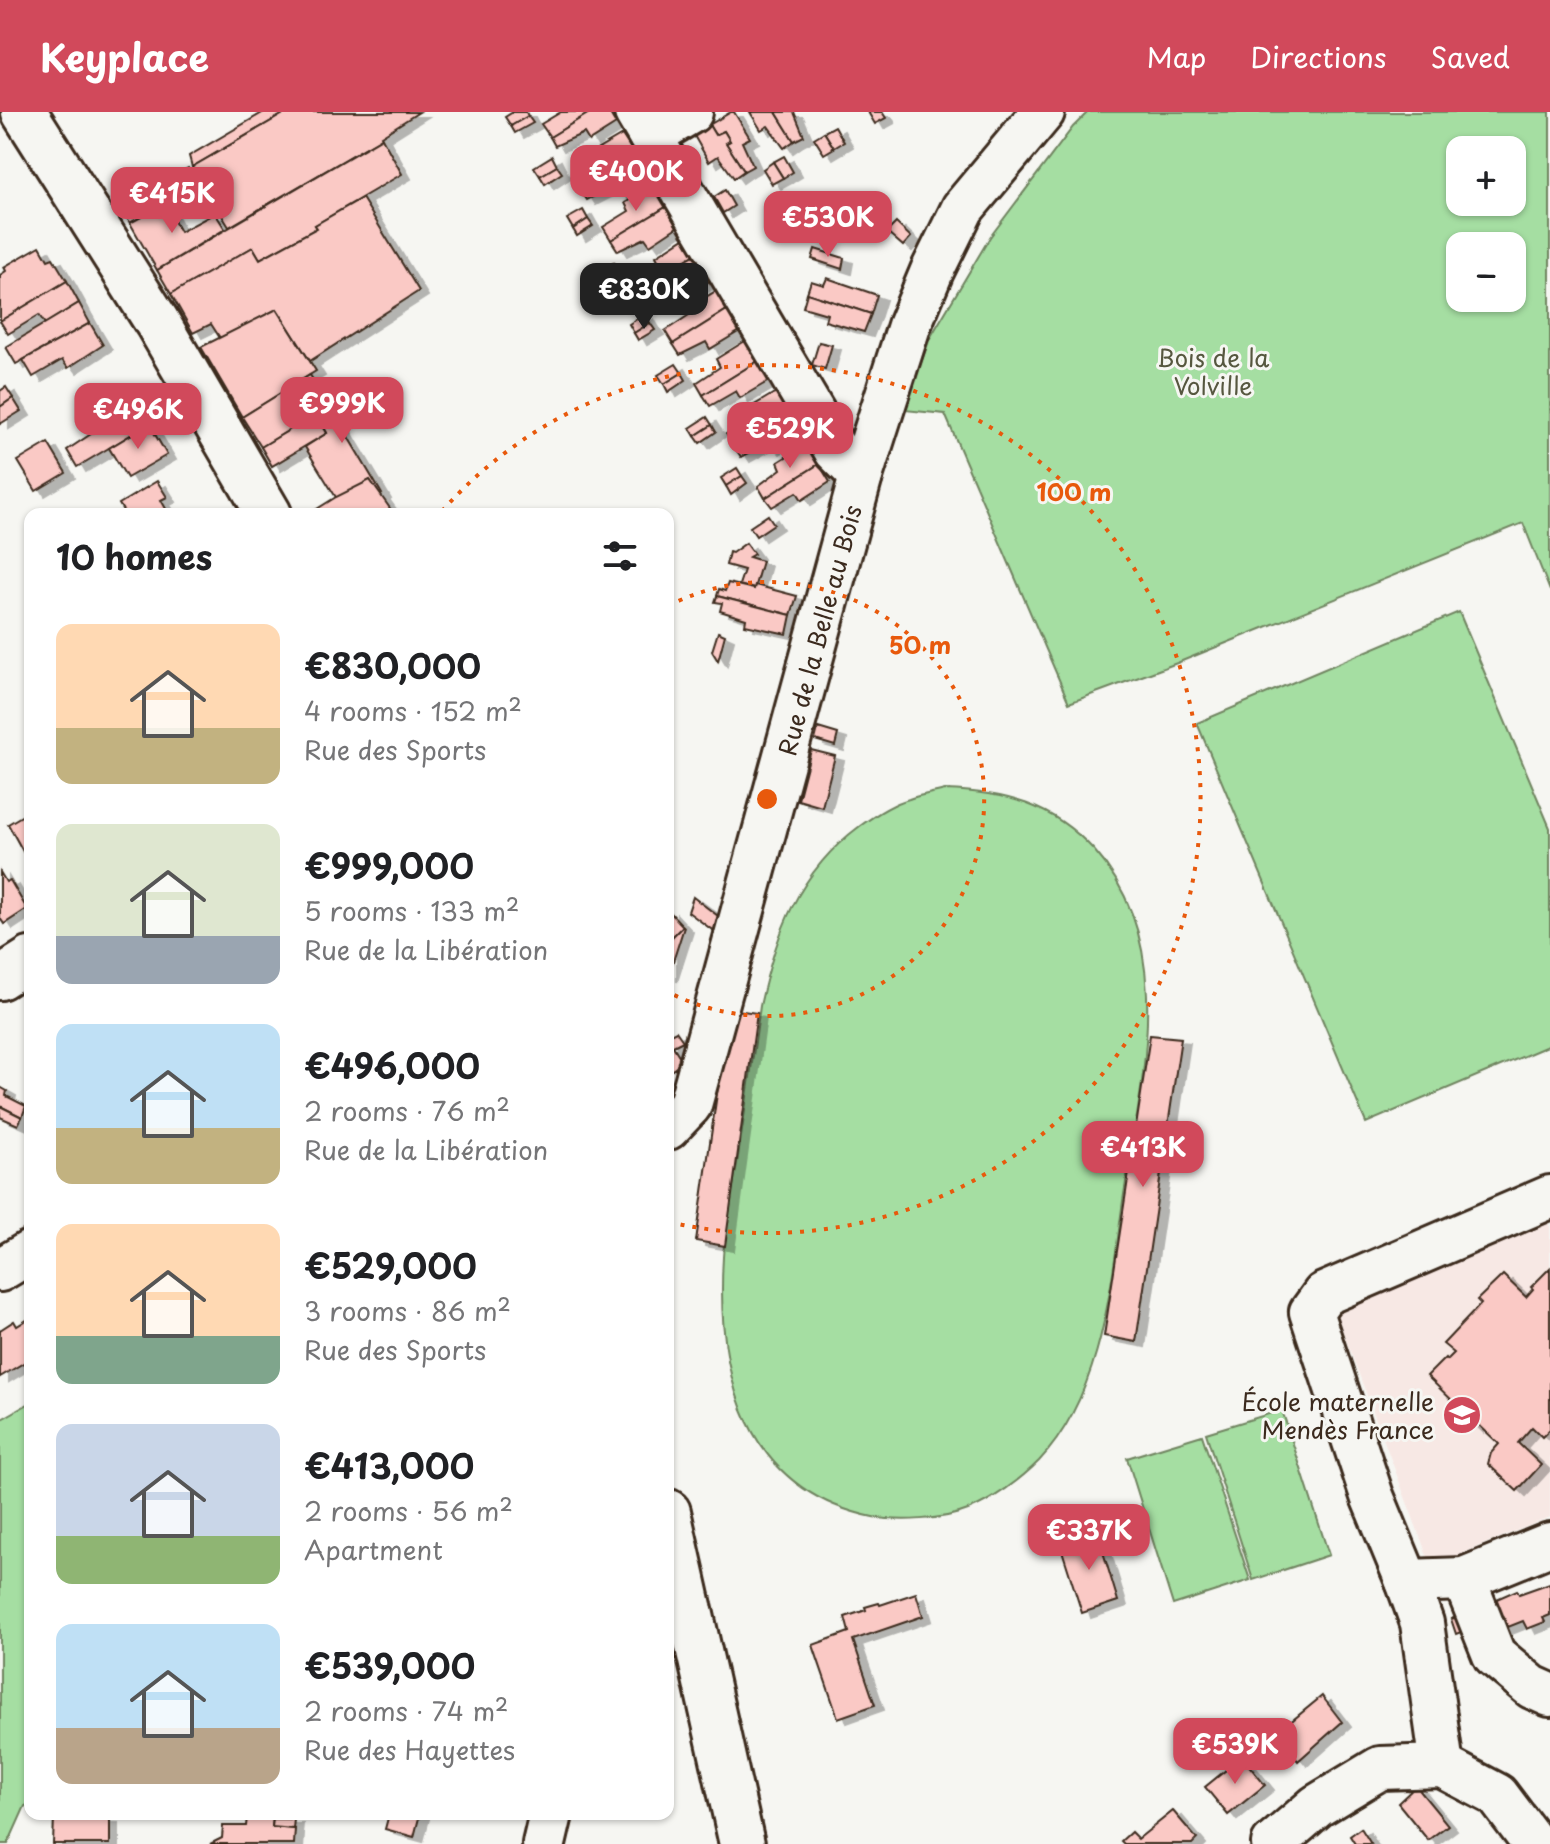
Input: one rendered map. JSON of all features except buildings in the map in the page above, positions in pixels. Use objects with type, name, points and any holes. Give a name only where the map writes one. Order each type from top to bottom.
[{"type":"main road","points":[[24,112],[157,322],[266,508]]},
{"type":"main road","points":[[46,112],[59,134],[75,190]]},
{"type":"main road","points":[[674,1539],[742,1844]]},
{"type":"street","points":[[691,112],[643,124],[836,451],[861,476]]},
{"type":"street","name":"Rue de la Belle au Bois","points":[[674,1122],[690,1105],[861,476],[909,326],[963,208],[1043,112]]},
{"type":"street","points":[[0,978],[24,963]]},
{"type":"street","points":[[1442,1766],[1422,1623],[1372,1496],[1311,1312],[1324,1294],[1550,1197]]},
{"type":"street","points":[[0,1270],[24,1256]]},
{"type":"street","points":[[1407,1581],[1464,1579],[1550,1544]]},
{"type":"street","points":[[1464,1579],[1494,1655],[1532,1687],[1550,1695]]},
{"type":"street","points":[[1273,1844],[1317,1806],[1380,1768],[1442,1766],[1497,1795],[1534,1844]]},
{"type":"street","points":[[544,1844],[550,1820]]},
{"type":"shaded area","name":"École maternelle Mendès France","points":[[1550,1219],[1550,1517],[1431,1566],[1336,1313]]},
{"type":"green space","name":"Bois de la Volville","points":[[1088,112],[1550,112],[1550,591],[1523,523],[1177,663],[1069,703],[945,414],[904,410],[930,338],[990,237],[1073,127]]},
{"type":"green space","points":[[1459,612],[1550,828],[1550,1045],[1366,1123],[1197,723]]},
{"type":"green space","points":[[945,790],[1007,798],[1044,811],[1078,834],[1094,850],[1121,888],[1137,929],[1145,973],[1147,1019],[1144,1065],[1108,1303],[1090,1372],[1060,1434],[1039,1461],[1023,1475],[977,1506],[934,1518],[883,1519],[829,1503],[794,1481],[767,1454],[747,1421],[733,1384],[725,1343],[722,1301],[724,1245],[760,1006],[782,929],[793,906],[820,863],[860,826],[896,804]]},
{"type":"green space","points":[[24,1406],[24,1808],[8,1844],[0,1844],[0,1420]]},
{"type":"green space","points":[[1282,1410],[1329,1555],[1253,1580],[1206,1433]]},
{"type":"green space","points":[[1202,1435],[1250,1580],[1173,1605],[1127,1458]]},
{"type":"place","name":"École maternelle Mendès France","points":[[1462,1415]]}]
